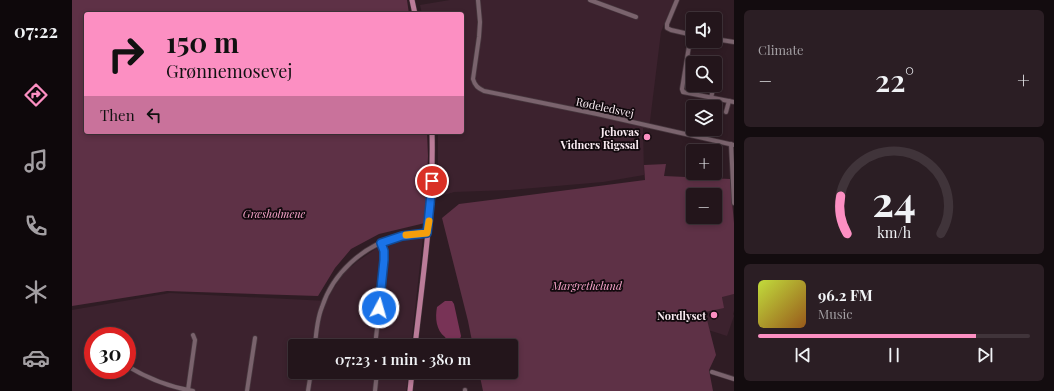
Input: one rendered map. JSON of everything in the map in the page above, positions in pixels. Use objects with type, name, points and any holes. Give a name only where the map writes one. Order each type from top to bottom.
[{"type":"main road","points":[[412,0],[415,12]]},
{"type":"main road","points":[[416,339],[430,204],[433,151],[432,134]]},
{"type":"main road","points":[[410,391],[411,379]]},
{"type":"street","name":"Rødeledsvej","points":[[478,0],[480,22],[479,38],[473,75],[474,83],[478,88],[484,91],[597,114],[732,145]]},
{"type":"street","points":[[590,0],[636,17]]},
{"type":"street","points":[[676,0],[667,24],[667,28],[686,34]]},
{"type":"street","points":[[722,40],[734,42]]},
{"type":"street","points":[[690,48],[682,89],[683,92],[734,102]]},
{"type":"street","points":[[712,98],[713,92]]},
{"type":"street","points":[[726,112],[729,101]]},
{"type":"street","points":[[732,145],[734,203]]},
{"type":"street","points":[[315,339],[319,318],[327,295],[335,281],[352,261],[381,243],[402,236],[427,233]]},
{"type":"street","points":[[376,339],[384,260],[384,251],[381,243]]},
{"type":"street","points":[[136,372],[171,386],[190,391],[195,340],[193,336]]},
{"type":"street","points":[[247,391],[254,338]]},
{"type":"street","points":[[712,372],[734,379]]},
{"type":"street","points":[[308,391],[310,379]]},
{"type":"street","points":[[375,391],[376,379]]},
{"type":"shaded area","points":[[450,0],[674,0],[661,32],[649,129],[643,128],[644,175],[603,182],[510,190],[454,192],[438,197],[438,134],[464,134],[464,12],[422,12],[420,5]]},
{"type":"shaded area","points":[[423,237],[412,339],[288,339],[288,379],[408,379],[406,391],[72,391],[72,310],[170,293],[327,301],[333,289],[346,271],[377,248],[400,240]]},
{"type":"shaded area","name":"Nordlyset","points":[[734,294],[734,316],[727,336],[696,326],[694,314],[723,307],[722,296]]},
{"type":"shaded area","points":[[445,301],[452,301],[461,336],[460,339],[447,339],[442,334],[436,319],[437,307]]},
{"type":"green space","name":"Græsholmene","points":[[72,0],[407,0],[409,12],[84,12],[84,134],[427,134],[428,156],[425,223],[379,234],[351,249],[335,268],[318,296],[167,291],[72,306]]},
{"type":"green space","name":"Margrethelund","points":[[666,164],[664,176],[686,177],[686,180],[730,179],[734,223],[734,294],[722,297],[724,308],[705,312],[716,355],[709,370],[713,391],[483,391],[480,379],[518,379],[518,339],[472,339],[442,218],[459,204],[645,180],[644,165]]},
{"type":"slow traffic","points":[[406,235],[427,233],[429,221]]},
{"type":"place","name":"Jehovas Vidners Rigssal","points":[[647,137]]},
{"type":"place","name":"Nordlyset","points":[[714,315]]},
{"type":"route","points":[[379,308],[384,260],[384,251],[381,243],[396,237],[427,233],[432,181]]}]
